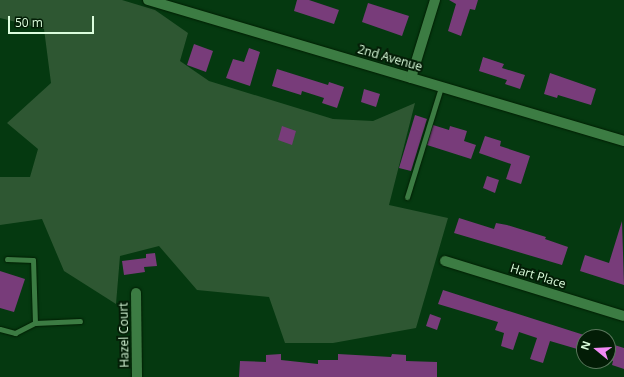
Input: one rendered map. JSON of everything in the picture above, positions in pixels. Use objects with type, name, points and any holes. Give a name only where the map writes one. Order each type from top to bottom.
[{"type":"street","name":"2nd Avenue","points":[[148,0],[624,141]]},
{"type":"street","points":[[410,78],[435,0]]},
{"type":"street","name":"Hart Place","points":[[445,261],[624,316]]},
{"type":"street","name":"Hazel Court","points":[[136,293],[137,377]]},
{"type":"lane","points":[[408,197],[441,87]]},
{"type":"lane","points":[[7,259],[33,260],[35,323]]},
{"type":"lane","points":[[0,328],[15,333],[35,323],[80,321]]},
{"type":"green space","points":[[0,0],[122,0],[155,10],[188,33],[180,61],[209,81],[333,119],[373,121],[415,103],[389,205],[448,218],[416,328],[333,343],[285,343],[269,297],[197,290],[159,246],[120,256],[116,304],[64,271],[42,219],[0,225],[0,177],[30,177],[38,149],[7,123],[51,83],[44,29],[0,18]]},
{"type":"building","points":[[297,0],[309,0],[339,10],[334,24],[294,11]]},
{"type":"building","points":[[449,0],[478,0],[475,10],[470,9],[461,36],[448,31],[456,4]]},
{"type":"building","points":[[368,3],[409,16],[402,36],[362,22]]},
{"type":"building","points":[[194,44],[213,51],[206,72],[187,65]]},
{"type":"building","points":[[249,48],[260,52],[250,86],[226,78],[233,59],[244,62]]},
{"type":"building","points":[[483,57],[504,64],[502,68],[525,75],[520,89],[505,84],[507,80],[479,71]]},
{"type":"building","points":[[277,69],[328,85],[329,82],[344,87],[337,108],[322,103],[324,98],[302,91],[301,95],[272,86]]},
{"type":"building","points":[[550,73],[596,89],[591,105],[558,95],[557,98],[544,94]]},
{"type":"building","points":[[364,89],[380,94],[376,107],[361,102]]},
{"type":"building","points":[[415,115],[427,119],[411,171],[399,168]]},
{"type":"building","points":[[433,125],[449,130],[450,126],[467,131],[464,141],[476,145],[471,159],[427,145]]},
{"type":"building","points":[[282,126],[296,131],[292,145],[278,140]]},
{"type":"building","points":[[485,136],[501,141],[500,146],[530,156],[521,184],[506,179],[511,164],[479,153]]},
{"type":"building","points":[[487,176],[499,180],[495,193],[483,188]]},
{"type":"building","points":[[459,218],[494,229],[496,223],[507,225],[546,237],[545,239],[568,247],[562,265],[454,233]]},
{"type":"building","points":[[622,221],[624,285],[580,271],[585,255],[609,263]]},
{"type":"building","points":[[155,253],[157,266],[144,267],[145,272],[124,275],[122,261],[146,258],[146,254]]},
{"type":"building","points":[[0,271],[25,279],[14,312],[0,308]]},
{"type":"building","points":[[443,290],[576,332],[576,349],[550,341],[543,363],[530,359],[537,338],[519,332],[513,350],[501,346],[504,333],[495,330],[498,322],[438,304]]},
{"type":"building","points":[[430,314],[441,318],[437,330],[426,326]]},
{"type":"building","points":[[616,346],[624,348],[624,369],[616,366]]},
{"type":"building","points":[[281,354],[281,360],[318,364],[318,360],[338,360],[338,354],[391,357],[392,354],[406,355],[406,361],[437,362],[437,377],[239,377],[240,361],[266,362],[266,355]]}]
